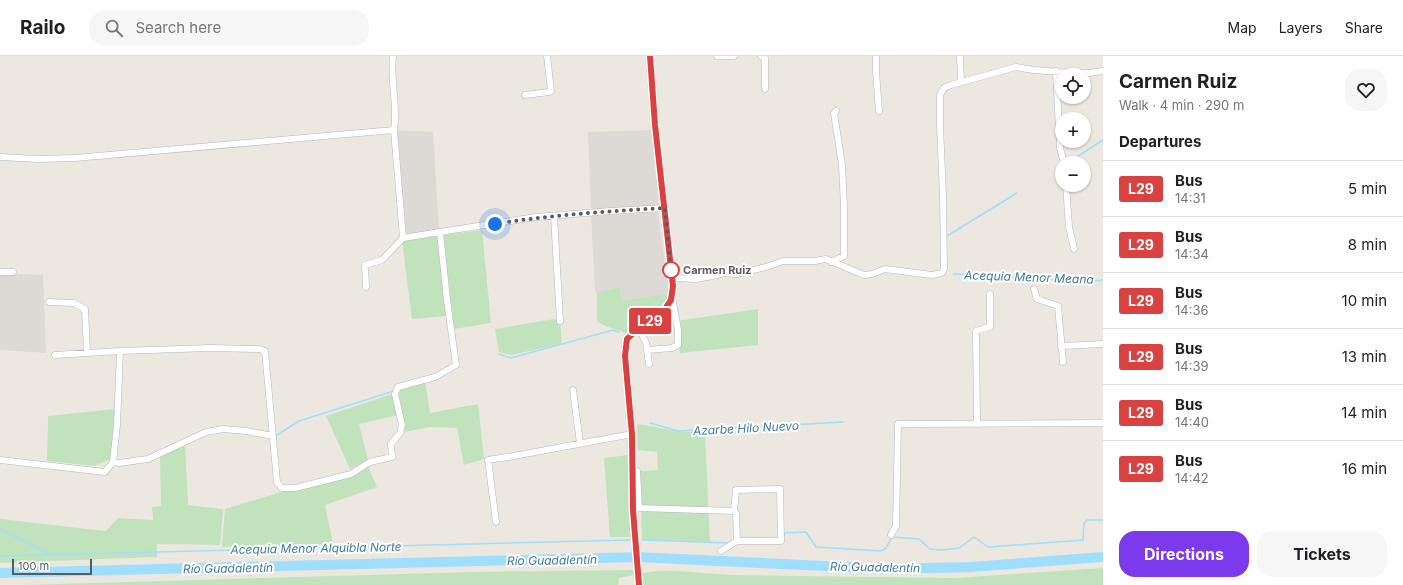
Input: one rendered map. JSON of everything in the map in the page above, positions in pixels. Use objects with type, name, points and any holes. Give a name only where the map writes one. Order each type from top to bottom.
[{"type":"main road","points":[[639,583],[633,510],[632,434],[625,356],[627,339],[665,309],[671,300],[672,295],[672,278],[655,125],[650,56]]},
{"type":"street","points":[[392,56],[395,120],[394,130],[403,238]]},
{"type":"street","points":[[525,95],[551,91],[547,56]]},
{"type":"street","points":[[717,56],[734,56]]},
{"type":"street","points":[[761,56],[765,58],[766,89]]},
{"type":"street","points":[[876,56],[879,111]]},
{"type":"street","points":[[960,56],[961,82]]},
{"type":"street","points":[[672,278],[696,278],[723,273],[737,274],[783,261],[815,261],[826,259],[864,275],[872,274],[885,269],[932,275],[942,273],[944,269],[940,95],[944,88],[951,85],[1016,67],[1032,70],[1055,71]]},
{"type":"street","points":[[1091,73],[1103,71]]},
{"type":"street","points":[[1058,104],[1060,148],[1062,156]]},
{"type":"street","points":[[831,262],[844,256],[844,192],[842,165],[834,113],[836,110]]},
{"type":"street","points":[[0,157],[38,159],[75,158],[394,130]]},
{"type":"street","points":[[1066,192],[1069,227],[1074,249]]},
{"type":"street","points":[[366,287],[365,265],[382,260],[403,238],[536,217],[665,208]]},
{"type":"street","points":[[554,216],[560,321]]},
{"type":"street","points":[[55,355],[208,348],[260,349],[265,352],[277,482],[282,488],[295,488],[351,474],[370,462],[392,456],[391,444],[400,433],[402,425],[395,394],[398,387],[435,377],[456,365],[440,232]]},
{"type":"street","points":[[0,272],[13,272]]},
{"type":"street","points":[[1034,289],[1036,299],[1058,306],[1063,362]]},
{"type":"street","points":[[976,424],[976,331],[990,328],[990,294]]},
{"type":"street","points":[[647,350],[672,348],[678,345],[678,330],[672,295]]},
{"type":"street","points":[[49,302],[74,303],[85,309],[86,353]]},
{"type":"street","points":[[639,328],[646,343],[649,364]]},
{"type":"street","points":[[1061,346],[1103,344]]},
{"type":"street","points":[[0,460],[105,472],[113,462],[117,425],[120,351]]},
{"type":"street","points":[[573,390],[580,443]]},
{"type":"street","points":[[891,535],[896,526],[898,424],[1103,422]]},
{"type":"street","points":[[113,462],[119,463],[148,459],[206,432],[223,429],[246,431],[273,436]]},
{"type":"street","points":[[496,522],[488,460],[632,434]]},
{"type":"street","points":[[633,470],[637,471],[639,508],[734,511]]},
{"type":"street","points":[[721,551],[737,541],[781,541],[780,489],[736,490],[734,511],[736,513],[737,541]]},
{"type":"shaded area","points":[[394,130],[433,132],[439,229],[403,238]]},
{"type":"shaded area","points":[[652,130],[659,206],[591,210],[588,132]]},
{"type":"shaded area","points":[[658,212],[669,293],[622,301],[620,287],[595,293],[591,216]]},
{"type":"shaded area","points":[[0,273],[43,275],[46,353],[0,350]]},
{"type":"green space","points":[[482,230],[491,323],[454,329],[443,235]]},
{"type":"green space","points":[[437,236],[446,316],[412,319],[402,241]]},
{"type":"green space","points":[[620,287],[622,301],[669,293],[665,304],[656,313],[626,333],[597,321],[597,292]]},
{"type":"green space","points":[[758,309],[758,345],[680,353],[676,321]]},
{"type":"green space","points":[[554,319],[560,321],[562,344],[511,355],[499,352],[495,329]]},
{"type":"green space","points":[[425,380],[430,413],[478,404],[484,459],[464,465],[457,428],[430,427],[405,432],[395,394],[398,387]]},
{"type":"green space","points":[[392,394],[398,415],[359,424],[368,460],[350,469],[326,416]]},
{"type":"green space","points":[[115,409],[111,459],[94,466],[47,461],[48,416]]},
{"type":"green space","points":[[637,424],[679,431],[705,433],[710,542],[642,540],[640,471],[658,470],[657,452],[638,450]]},
{"type":"green space","points":[[185,445],[188,505],[223,509],[220,545],[157,544],[157,557],[0,563],[0,519],[106,531],[118,518],[153,520],[152,507],[161,506],[160,457]]},
{"type":"green space","points":[[628,455],[631,537],[610,537],[604,458]]},
{"type":"green space","points":[[368,466],[377,487],[325,505],[333,544],[222,547],[225,509]]},
{"type":"green space","points":[[1103,568],[1103,585],[643,585],[643,573],[657,571],[732,575],[954,578]]},
{"type":"green space","points":[[633,570],[634,575],[619,578],[618,585],[23,585],[470,572]]},
{"type":"waterway","points":[[1078,156],[1103,140]]},
{"type":"waterway","points":[[945,236],[1017,193]]},
{"type":"waterway","name":"Acequia Menor Meana","points":[[954,274],[1091,281],[1103,280]]},
{"type":"waterway","name":"Azarbe Hilo Nuevo","points":[[499,354],[511,358],[613,330],[619,332]]},
{"type":"waterway","name":"Azarbe Hilo Nuevo","points":[[277,435],[299,421],[394,391]]},
{"type":"waterway","name":"Azarbe Hilo Nuevo","points":[[650,423],[679,431],[843,422]]},
{"type":"waterway","name":"Acequia Menor Alquibla Norte","points":[[784,536],[785,533],[806,532],[816,547],[881,551],[886,548],[892,537],[919,539],[930,549],[941,550],[959,548],[974,537],[988,547],[1083,540],[1084,523],[1087,520],[1103,520]]},
{"type":"waterway","points":[[0,529],[52,555]]},
{"type":"waterway","name":"Acequia Menor Alquibla Norte","points":[[0,556],[631,540]]},
{"type":"waterway","name":"Acequia Menor Alquibla Norte","points":[[642,540],[730,543]]},
{"type":"waterway","name":"Río Guadalentín","points":[[0,573],[638,557],[885,569],[971,567],[1103,557]]},
{"type":"bus line","name":"L29","points":[[639,585],[633,510],[632,434],[625,356],[627,339],[665,309],[671,300],[673,286],[662,176],[655,125],[650,56]]},
{"type":"place","name":"Carmen Ruiz","points":[[671,270]]},
{"type":"route","points":[[495,224],[536,217],[665,208],[671,270]]}]
